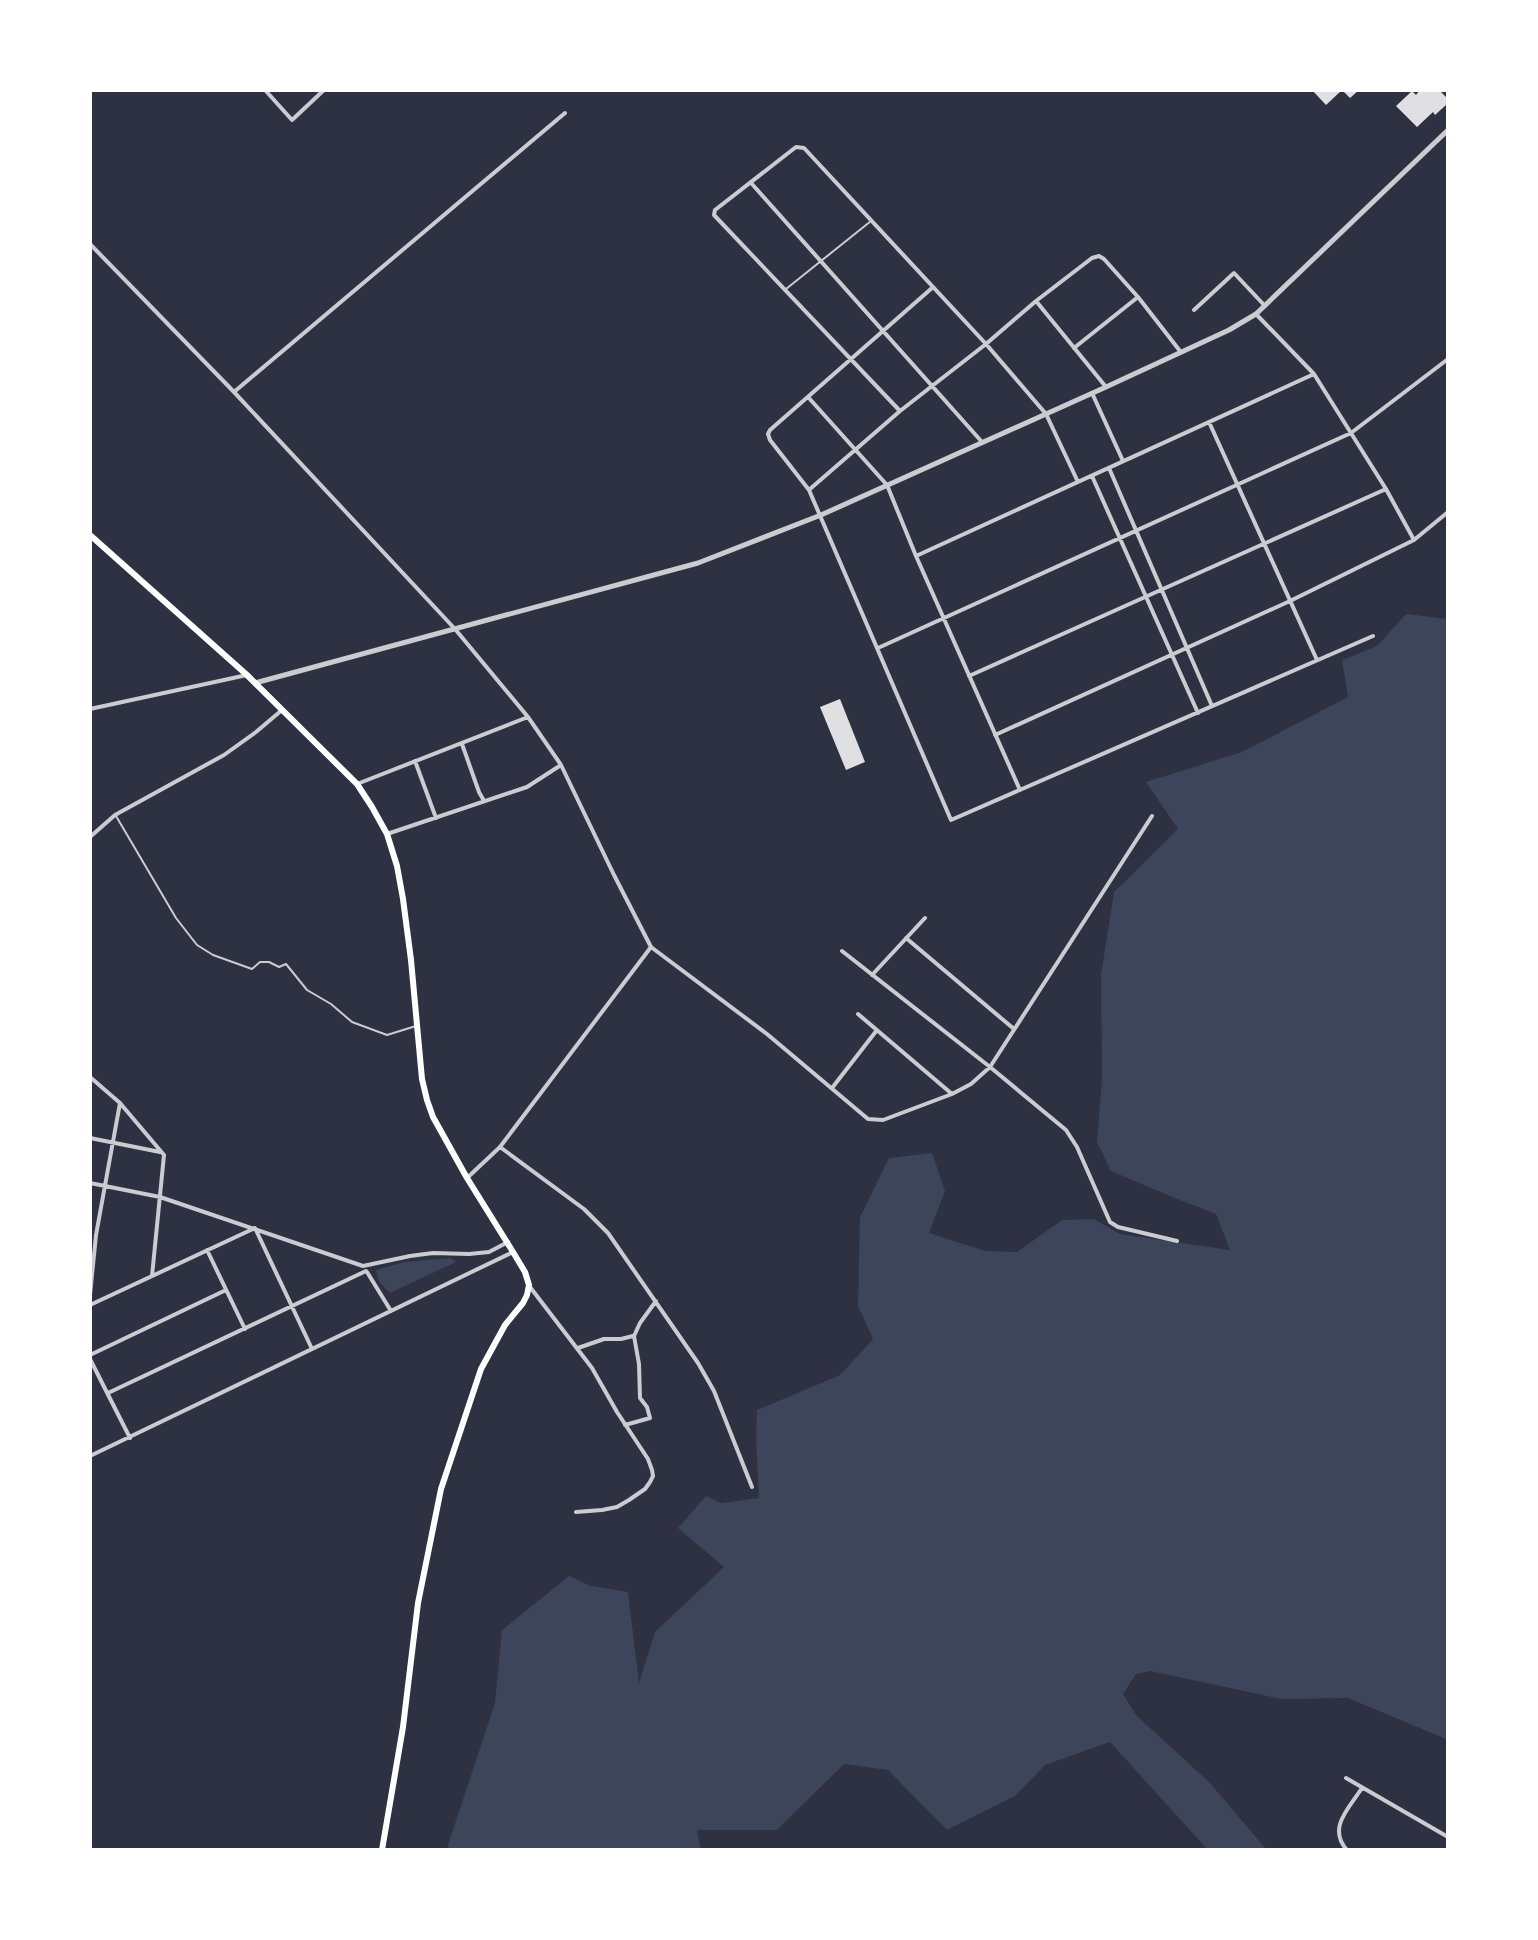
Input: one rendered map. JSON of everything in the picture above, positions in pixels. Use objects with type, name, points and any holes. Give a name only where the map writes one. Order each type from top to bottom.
[{"type":"main road","points":[[90,535],[247,675],[357,784],[387,834],[403,899],[422,1079],[427,1100],[433,1117],[508,1242],[529,1285],[523,1303],[505,1325],[481,1369],[441,1489],[418,1603],[403,1727],[382,1850]]},
{"type":"street","points":[[265,90],[292,120],[324,90]]},
{"type":"street","points":[[234,392],[565,113]]},
{"type":"street","points":[[255,683],[698,563],[821,515],[1229,330],[1265,306],[1448,130]]},
{"type":"street","points":[[900,411],[714,215],[715,210],[796,147],[802,147],[872,220],[1046,414],[1078,482]]},
{"type":"street","points":[[752,183],[982,442]]},
{"type":"street","points":[[90,244],[234,392],[455,629],[528,717],[561,765],[651,947],[758,1027],[868,1119],[879,1121],[952,1094],[971,1084],[990,1067],[1152,816]]},
{"type":"street","points":[[809,490],[900,411],[1092,258],[1099,256],[1104,259],[1180,351]]},
{"type":"street","points":[[1194,310],[1234,273],[1265,306]]},
{"type":"street","points":[[932,288],[768,434],[809,490],[821,515],[951,820],[1373,636]]},
{"type":"street","points":[[1074,348],[1138,297]]},
{"type":"street","points":[[1036,301],[1106,387]]},
{"type":"street","points":[[1256,314],[1314,374],[1414,540]]},
{"type":"street","points":[[877,648],[1351,433],[1448,359]]},
{"type":"street","points":[[916,556],[1314,374]]},
{"type":"street","points":[[1092,393],[1123,461]]},
{"type":"street","points":[[808,397],[887,485],[1020,790]]},
{"type":"street","points":[[1209,422],[1317,661]]},
{"type":"street","points":[[1109,468],[1212,706]]},
{"type":"street","points":[[1092,476],[1198,713]]},
{"type":"street","points":[[969,676],[1386,489]]},
{"type":"street","points":[[995,735],[1290,601],[1414,540],[1448,512]]},
{"type":"street","points":[[90,709],[247,675]]},
{"type":"street","points":[[90,837],[115,815],[224,755],[282,710]]},
{"type":"street","points":[[357,784],[528,717]]},
{"type":"street","points":[[461,743],[484,801]]},
{"type":"street","points":[[415,761],[436,818]]},
{"type":"street","points":[[387,834],[527,787],[561,765]]},
{"type":"street","points":[[872,975],[925,918]]},
{"type":"street","points":[[906,938],[1014,1029]]},
{"type":"street","points":[[467,1178],[500,1147],[651,947]]},
{"type":"street","points":[[842,951],[1066,1130],[1077,1147],[1110,1222],[1118,1227],[1177,1241]]},
{"type":"street","points":[[858,1014],[952,1094]]},
{"type":"street","points":[[832,1088],[877,1030]]},
{"type":"street","points":[[90,1080],[120,1103],[163,1153],[152,1276]]},
{"type":"street","points":[[90,1295],[93,1235],[120,1103]]},
{"type":"street","points":[[90,1138],[163,1153]]},
{"type":"street","points":[[500,1147],[584,1209],[608,1233],[714,1391],[752,1487]]},
{"type":"street","points":[[90,1183],[160,1197],[363,1266],[433,1253],[489,1252],[508,1242]]},
{"type":"street","points":[[90,1305],[255,1228]]},
{"type":"street","points":[[255,1228],[312,1349]]},
{"type":"street","points":[[207,1250],[245,1329]]},
{"type":"street","points":[[90,1456],[513,1252]]},
{"type":"street","points":[[363,1266],[391,1311]]},
{"type":"street","points":[[108,1393],[366,1271]]},
{"type":"street","points":[[529,1285],[592,1368],[648,1459],[653,1476],[645,1489],[617,1507],[576,1512]]},
{"type":"street","points":[[130,1438],[90,1357],[226,1290]]},
{"type":"street","points":[[625,1425],[650,1418],[640,1398],[634,1336],[656,1301]]},
{"type":"street","points":[[578,1348],[594,1341],[634,1336]]},
{"type":"street","points":[[1346,1778],[1448,1837]]},
{"type":"street","points":[[1347,1850],[1340,1843],[1338,1831],[1343,1817],[1362,1788]]},
{"type":"lane","points":[[785,290],[872,220]]},
{"type":"lane","points":[[115,815],[176,918],[197,945],[213,955],[252,969],[260,962],[279,967],[286,964],[307,990],[331,1004],[352,1022],[382,1034],[394,1035],[417,1026]]},
{"type":"shaded area","points":[[1406,614],[1448,619],[1448,1740],[1348,1698],[1282,1699],[1150,1671],[1136,1674],[1123,1694],[1136,1715],[1209,1782],[1267,1850],[1208,1850],[1110,1742],[1045,1765],[1015,1796],[947,1830],[888,1770],[844,1764],[777,1830],[697,1830],[701,1850],[449,1850],[448,1845],[495,1703],[502,1630],[569,1576],[591,1586],[628,1592],[639,1683],[655,1632],[724,1567],[678,1528],[706,1496],[721,1503],[759,1498],[757,1410],[840,1375],[873,1339],[858,1306],[860,1217],[889,1158],[932,1153],[945,1191],[929,1233],[985,1251],[1017,1252],[1062,1220],[1094,1219],[1120,1234],[1230,1250],[1216,1214],[1111,1171],[1097,1142],[1102,1078],[1101,975],[1114,892],[1178,829],[1146,782],[1242,752],[1348,697],[1342,660],[1377,646]]},
{"type":"shaded area","points":[[451,1258],[456,1262],[390,1293],[379,1282],[376,1270],[405,1262]]},
{"type":"building","points":[[1312,90],[1342,90],[1326,105]]},
{"type":"building","points":[[1342,90],[1359,90],[1350,98]]},
{"type":"building","points":[[1420,90],[1439,90],[1447,98],[1446,105],[1417,127],[1396,106],[1412,91],[1416,95]]},
{"type":"building","points":[[840,699],[865,762],[846,770],[820,707]]}]
